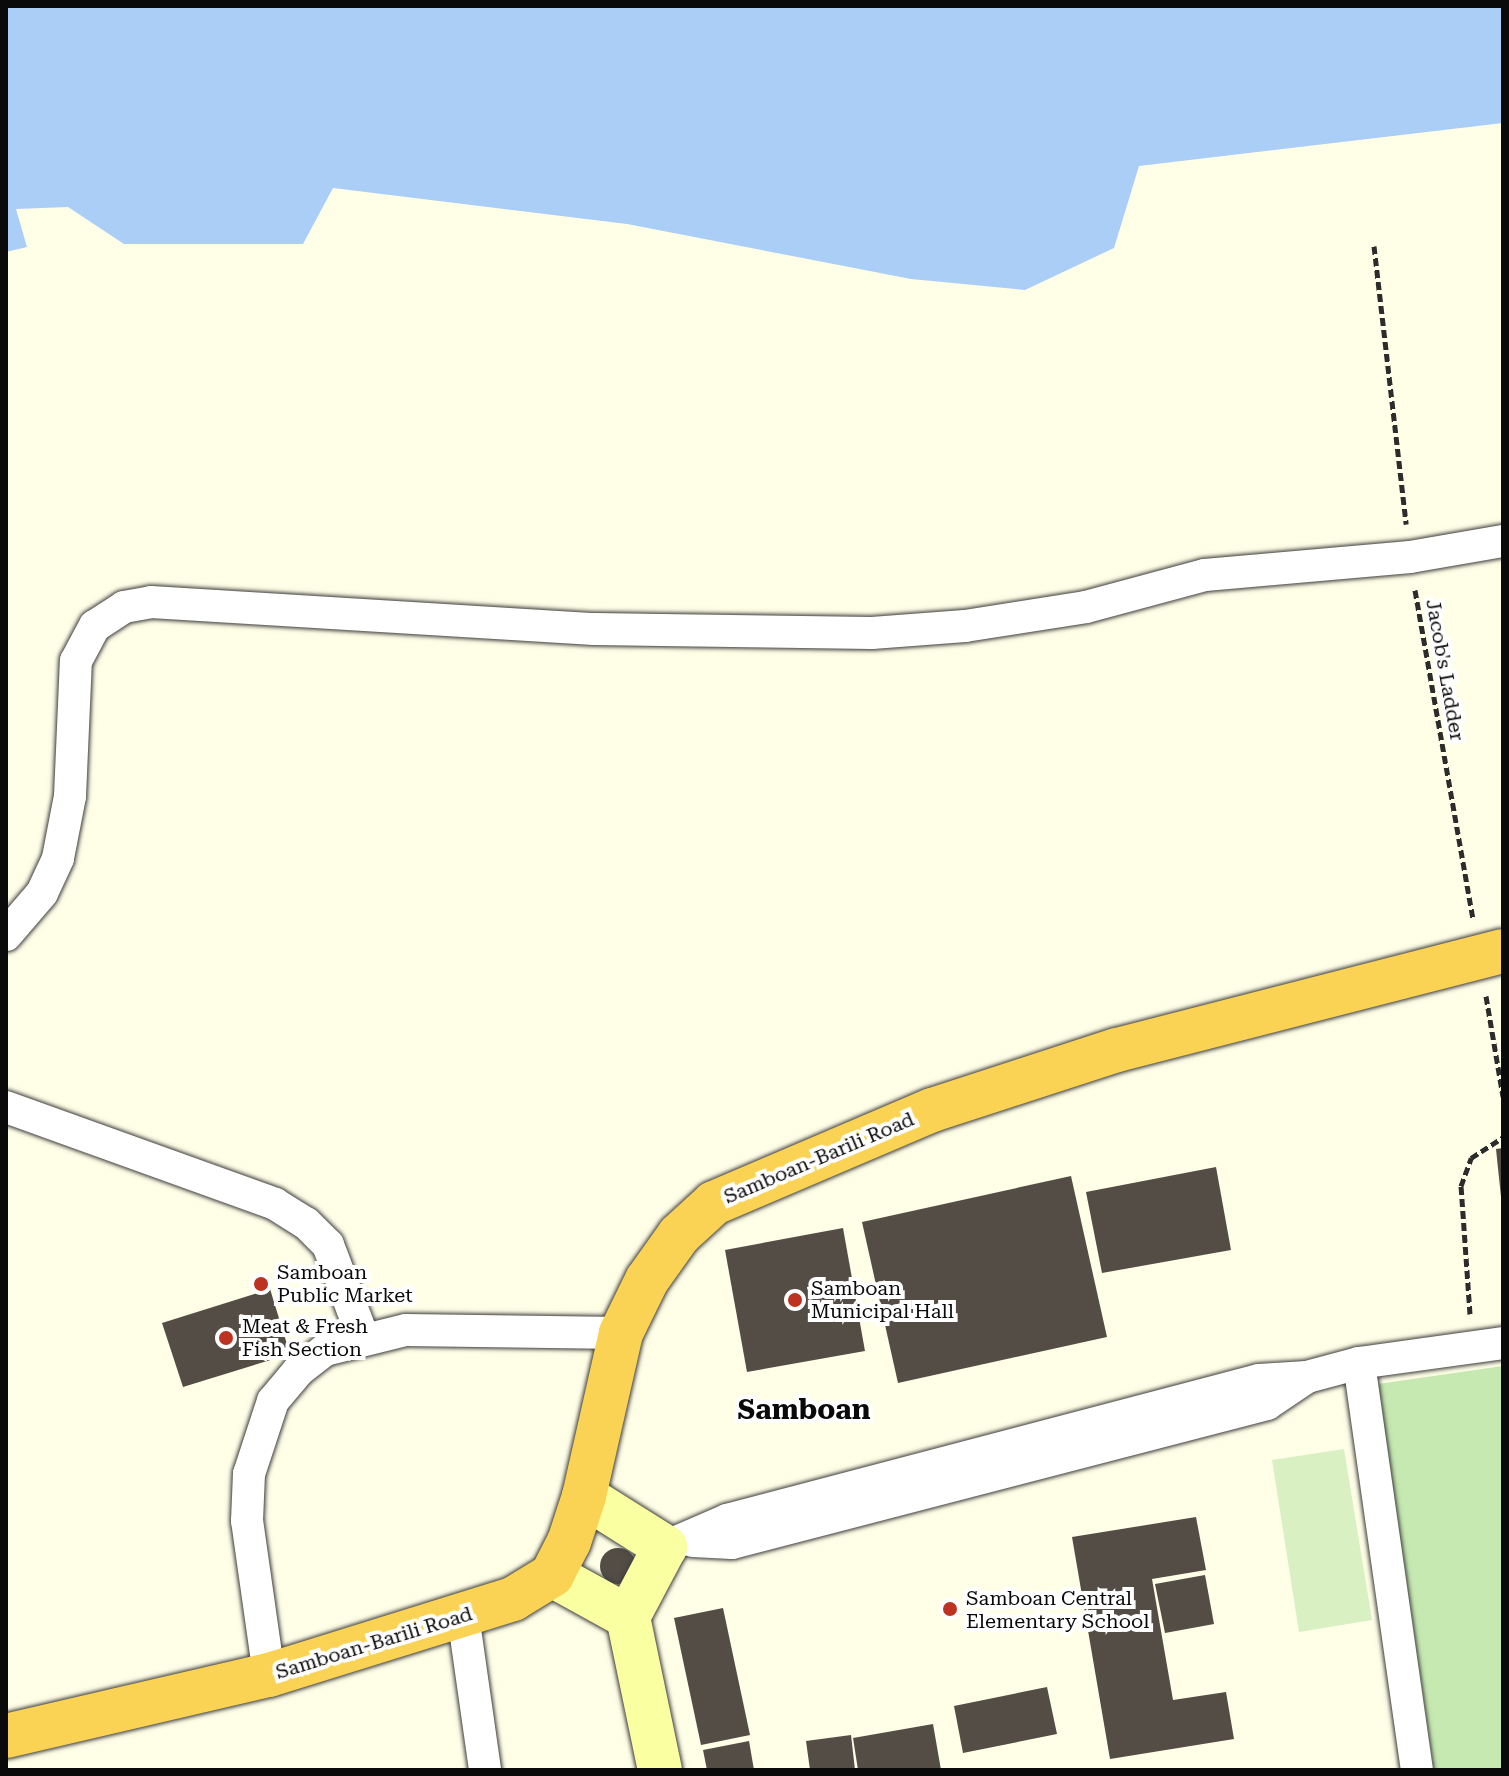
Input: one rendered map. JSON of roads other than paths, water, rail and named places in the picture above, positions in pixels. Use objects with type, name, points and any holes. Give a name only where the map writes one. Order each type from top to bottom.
[{"type":"highway","name":"Samboan-Barili Road","points":[[6,1736],[269,1675],[513,1599],[552,1575],[569,1542],[584,1496],[621,1333],[647,1280],[679,1235],[714,1203],[758,1180],[932,1110],[1117,1050],[1492,955]]},
{"type":"main road","points":[[584,1496],[677,1544],[628,1617],[660,1770]]},
{"type":"main road","points":[[552,1575],[628,1617]]},
{"type":"street","points":[[6,935],[42,893],[58,858],[70,796],[76,661],[95,626],[124,607],[151,602],[594,629],[872,633],[965,626],[1086,607],[1205,575],[1410,557],[1503,541]]},
{"type":"street","points":[[6,1107],[275,1204],[306,1223],[328,1245],[363,1337]]},
{"type":"street","points":[[269,1675],[247,1521],[249,1474],[258,1433],[273,1401],[298,1371],[325,1350],[363,1337],[406,1330],[621,1333]]},
{"type":"street","points":[[677,1544],[727,1520],[1259,1380],[1307,1377],[1359,1363],[1488,1345]]},
{"type":"street","points":[[1359,1363],[1417,1770]]},
{"type":"street","points":[[463,1615],[485,1770]]},
{"type":"water","points":[[6,6],[1503,6],[1503,123],[1139,166],[1114,248],[1025,290],[911,279],[627,224],[333,188],[303,244],[124,244],[68,207],[16,209],[27,247],[6,252]]},
{"type":"place","name":"Samboan Public Market","points":[[261,1284]]},
{"type":"place","name":"Samboan Municipal Hall","points":[[795,1300]]},
{"type":"place","name":"Meat & Fresh Fish Section","points":[[226,1338]]},
{"type":"place","name":"Samboan Central Elementary School","points":[[950,1609]]},
{"type":"district","name":"Samboan","points":[[804,1410]]}]
